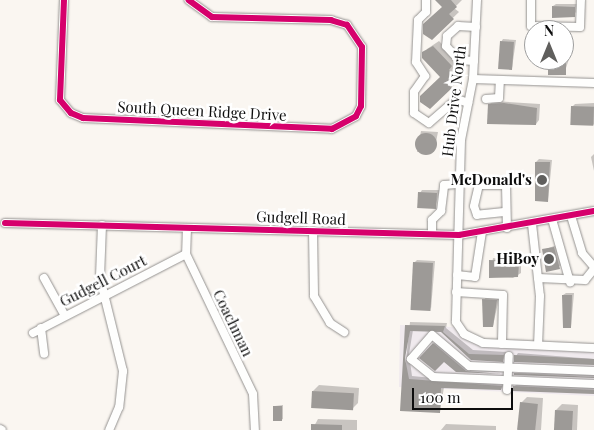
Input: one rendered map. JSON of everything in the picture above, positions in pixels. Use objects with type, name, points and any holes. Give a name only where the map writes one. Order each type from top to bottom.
[{"type":"street","name":"South Queen Ridge Drive","points":[[64,0],[60,100],[71,112],[83,118],[332,129],[348,124],[361,106],[362,47],[347,25],[331,20],[212,16],[189,0]]},
{"type":"street","points":[[426,0],[426,12],[418,20],[416,62],[425,76],[414,92],[414,113],[429,123],[457,99],[468,103]]},
{"type":"street","name":"Hub Drive North","points":[[477,0],[473,79],[468,103],[460,184],[456,322],[464,334],[502,344],[594,348]]},
{"type":"street","points":[[531,0],[531,26],[580,27],[581,0]]},
{"type":"street","points":[[474,61],[459,60],[446,46],[447,36],[458,26],[476,27]]},
{"type":"street","points":[[473,79],[594,83]]},
{"type":"street","points":[[486,99],[499,98],[500,80]]},
{"type":"street","points":[[432,234],[432,220],[441,211],[444,185],[460,184]]},
{"type":"street","points":[[504,212],[477,215],[474,206],[478,186],[506,185],[504,212],[507,228]]},
{"type":"street","name":"Gudgell Road","points":[[5,223],[459,235],[532,224],[594,211]]},
{"type":"street","points":[[538,278],[570,282],[585,280],[594,268],[582,253],[571,216]]},
{"type":"street","points":[[552,219],[570,282]]},
{"type":"street","points":[[532,224],[538,278],[538,345]]},
{"type":"street","points":[[102,225],[103,297],[122,353],[123,371],[119,407],[109,430]]},
{"type":"street","name":"Coachman","points":[[187,228],[186,254],[253,394],[255,430]]},
{"type":"street","points":[[313,231],[314,296],[330,323],[344,332]]},
{"type":"street","points":[[457,275],[475,277],[482,232]]},
{"type":"street","name":"Gudgell Court","points":[[33,333],[186,254]]},
{"type":"street","points":[[44,278],[65,316]]},
{"type":"street","points":[[456,292],[503,295],[502,344]]},
{"type":"street","points":[[41,328],[44,354]]},
{"type":"street","points":[[594,371],[469,366],[432,335],[411,359],[434,377],[594,384]]},
{"type":"street","points":[[507,390],[509,356]]},
{"type":"shaded area","points":[[400,325],[454,327],[465,339],[485,346],[594,350],[594,396],[399,387]]},
{"type":"building","points":[[435,0],[451,0],[457,7],[449,14],[454,19],[432,40],[423,34],[423,24],[442,7]]},
{"type":"building","points":[[552,6],[575,7],[575,17],[552,18]]},
{"type":"building","points":[[500,41],[514,42],[512,70],[498,69]]},
{"type":"building","points":[[433,46],[452,66],[449,70],[455,76],[447,84],[452,88],[430,109],[420,102],[420,96],[440,77],[422,58],[422,52]]},
{"type":"building","points":[[548,70],[566,70],[566,75],[548,75]]},
{"type":"building","points":[[504,103],[537,108],[536,125],[487,124],[488,104]]},
{"type":"building","points":[[571,106],[594,107],[593,126],[570,125]]},
{"type":"building","points":[[426,133],[434,136],[437,144],[434,152],[426,155],[418,152],[415,144],[418,136]]},
{"type":"building","points":[[535,162],[550,162],[548,202],[535,201]]},
{"type":"building","points":[[418,192],[437,193],[436,209],[417,208]]},
{"type":"building","points":[[554,247],[560,269],[546,272],[542,249]]},
{"type":"building","points":[[489,260],[514,261],[519,264],[518,277],[489,278]]},
{"type":"building","points":[[413,262],[433,263],[430,311],[410,310]]},
{"type":"building","points":[[562,295],[572,295],[571,328],[563,328]]},
{"type":"building","points":[[482,299],[497,300],[493,327],[483,327]]},
{"type":"building","points":[[405,325],[445,326],[443,332],[469,354],[504,355],[503,362],[471,360],[441,332],[410,331],[405,358],[409,379],[502,386],[501,390],[441,388],[440,413],[400,411]]},
{"type":"building","points":[[433,343],[466,371],[502,374],[456,372],[444,362],[435,371],[419,358]]},
{"type":"building","points":[[514,355],[594,359],[594,365],[514,362]]},
{"type":"building","points":[[514,373],[594,377],[594,378],[514,375]]},
{"type":"building","points":[[513,386],[594,390],[594,394],[513,391]]},
{"type":"building","points":[[312,391],[354,393],[353,410],[311,408]]},
{"type":"building","points":[[520,402],[538,404],[535,430],[517,430]]},
{"type":"building","points":[[273,406],[282,406],[282,421],[273,421]]},
{"type":"building","points":[[555,410],[573,411],[572,430],[554,430]]},
{"type":"building","points":[[311,424],[342,425],[342,430],[311,430]]},
{"type":"cycle path","points":[[64,0],[60,100],[71,113],[83,118],[332,129],[356,116],[361,106],[362,47],[347,25],[331,20],[212,17],[189,0]]},
{"type":"cycle path","points":[[5,223],[459,235],[594,211]]},
{"type":"place","name":"McDonald's","points":[[542,180]]},
{"type":"place","name":"HiBoy","points":[[549,259]]}]
